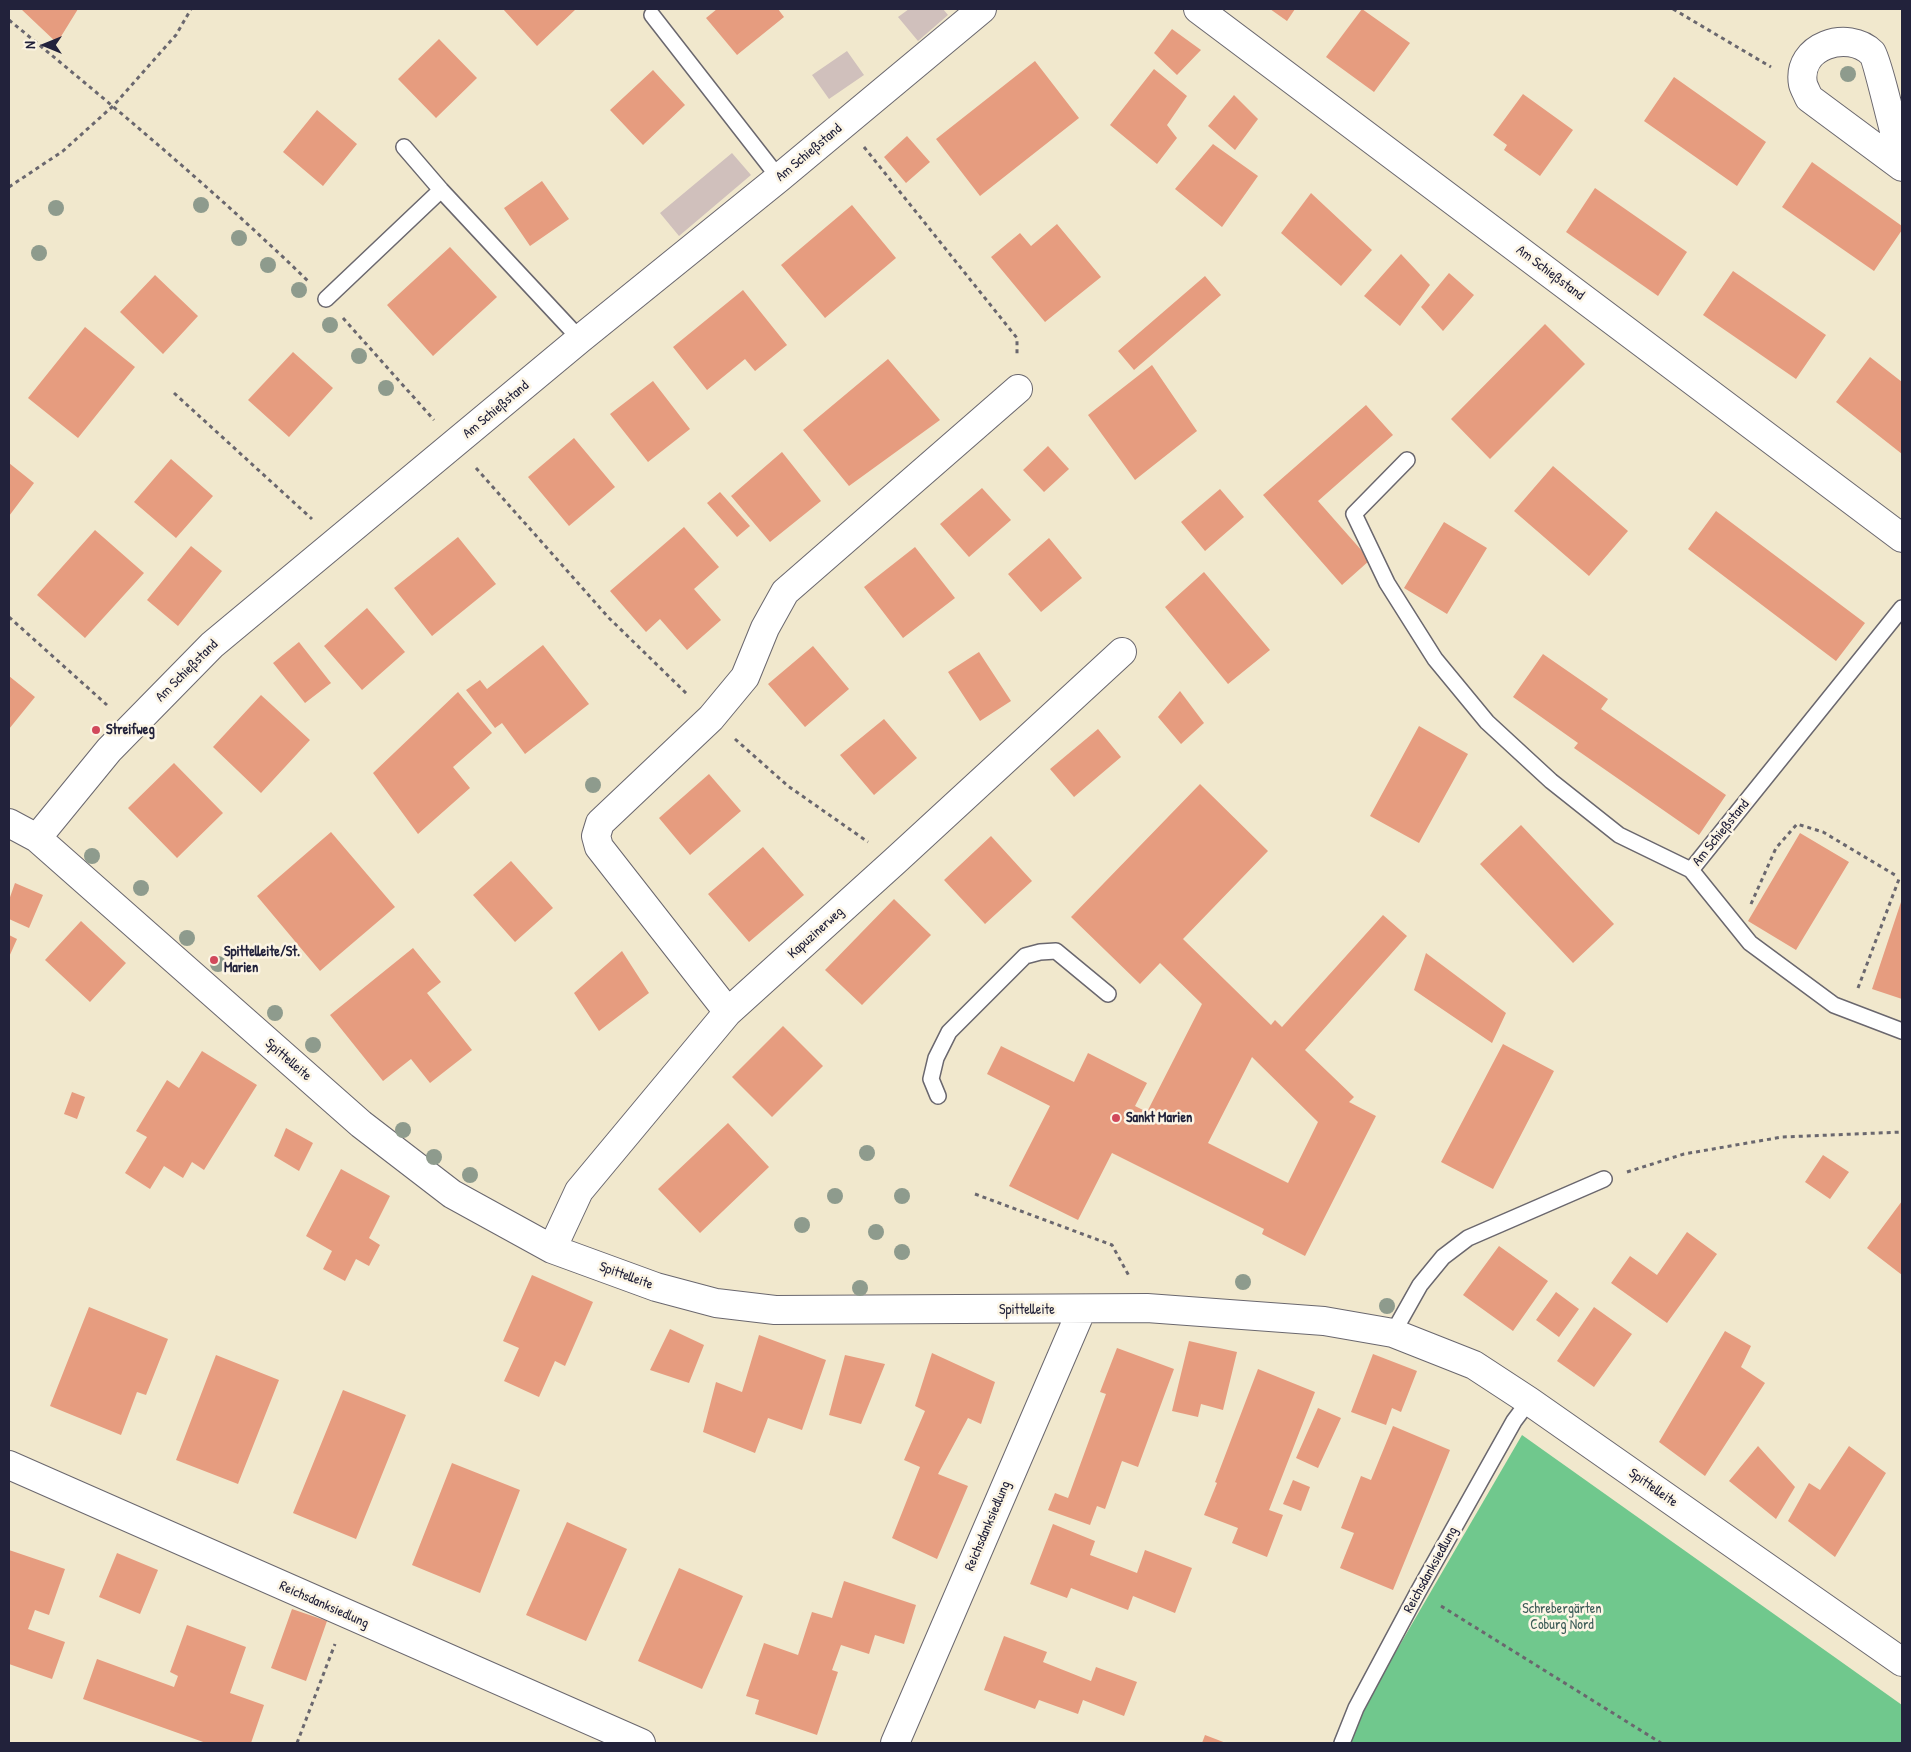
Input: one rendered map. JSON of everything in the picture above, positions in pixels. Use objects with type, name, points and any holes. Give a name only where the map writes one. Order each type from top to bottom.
[{"type":"street","name":"Am Schießstand","points":[[37,838],[109,750],[212,645],[580,339],[779,178],[982,9]]},
{"type":"street","name":"Am Schießstand","points":[[1198,9],[1902,538]]},
{"type":"street","points":[[1840,41],[1858,43],[1873,54],[1902,165],[1809,98],[1803,85],[1803,71],[1809,55],[1822,46],[1840,41]]},
{"type":"street","points":[[728,1012],[599,847],[596,836],[600,823],[711,718],[745,676],[765,628],[785,592],[1018,389]]},
{"type":"street","name":"Kapuzinerweg","points":[[552,1250],[579,1191],[728,1012],[1122,652]]},
{"type":"street","name":"Spittelleite","points":[[9,823],[37,838],[361,1124],[452,1194],[552,1250],[656,1287],[716,1303],[775,1310],[1147,1308],[1324,1321],[1393,1333],[1474,1365],[1902,1662]]},
{"type":"street","name":"Reichsdanksiedlung","points":[[895,1743],[1082,1309]]},
{"type":"street","name":"Reichsdanksiedlung","points":[[9,1465],[346,1615],[641,1743]]},
{"type":"lane","points":[[652,15],[779,178]]},
{"type":"lane","points":[[404,147],[441,190],[580,339]]},
{"type":"lane","points":[[326,299],[441,190]]},
{"type":"lane","points":[[1407,460],[1354,514],[1387,583],[1435,659],[1487,722],[1551,781],[1619,835],[1691,870]]},
{"type":"lane","name":"Am Schießstand","points":[[1902,608],[1691,870],[1750,943],[1834,1005],[1902,1031]]},
{"type":"lane","points":[[938,1096],[931,1079],[936,1058],[949,1032],[1025,956],[1040,952],[1056,951],[1108,994]]},
{"type":"lane","points":[[1393,1333],[1420,1285],[1443,1257],[1468,1238],[1604,1179]]},
{"type":"lane","name":"Reichsdanksiedlung","points":[[1342,1743],[1356,1708],[1418,1592],[1514,1421],[1528,1401]]},
{"type":"path","points":[[9,187],[63,151],[113,106],[176,35],[191,9]]},
{"type":"path","points":[[1673,9],[1803,85]]},
{"type":"path","points":[[845,123],[1017,338],[1018,389]]},
{"type":"path","points":[[174,392],[337,542]]},
{"type":"path","points":[[9,617],[132,727]]},
{"type":"path","points":[[1739,930],[1776,848],[1797,824],[1823,832],[1895,874]]},
{"type":"path","points":[[1850,1011],[1899,880],[1902,881]]},
{"type":"path","points":[[1604,1179],[1684,1154],[1782,1137],[1902,1132]]},
{"type":"path","points":[[975,1194],[1112,1245],[1147,1308]]},
{"type":"path","points":[[1418,1592],[1661,1743]]},
{"type":"path","points":[[297,1743],[346,1615]]},
{"type":"shaded area","points":[[909,9],[943,9],[948,15],[918,41],[898,17]]},
{"type":"shaded area","points":[[847,51],[864,75],[829,99],[812,75]]},
{"type":"shaded area","points":[[732,153],[751,175],[679,236],[660,213]]},
{"type":"green space","name":"Schrebergärten Coburg Nord","points":[[1522,1435],[1902,1705],[1902,1743],[1350,1743],[1366,1703]]},
{"type":"building","points":[[21,9],[78,9],[57,43]]},
{"type":"building","points":[[503,9],[576,9],[537,46]]},
{"type":"building","points":[[717,9],[778,9],[784,17],[737,55],[706,18]]},
{"type":"building","points":[[1270,9],[1295,9],[1287,21]]},
{"type":"building","points":[[1362,9],[1410,43],[1374,92],[1326,57]]},
{"type":"building","points":[[1172,29],[1201,50],[1177,75],[1154,53]]},
{"type":"building","points":[[439,39],[477,78],[436,118],[398,79]]},
{"type":"building","points":[[1035,61],[1079,118],[980,196],[936,139]]},
{"type":"building","points":[[1154,69],[1187,96],[1167,125],[1177,138],[1157,164],[1110,125]]},
{"type":"building","points":[[653,70],[685,105],[643,145],[610,110]]},
{"type":"building","points":[[1674,77],[1766,142],[1737,186],[1644,121]]},
{"type":"building","points":[[1523,94],[1573,130],[1540,176],[1504,150],[1507,145],[1493,135]]},
{"type":"building","points":[[1234,95],[1258,119],[1235,150],[1208,126]]},
{"type":"building","points":[[317,110],[357,144],[323,186],[283,152]]},
{"type":"building","points":[[907,136],[930,162],[906,183],[884,157]]},
{"type":"building","points":[[1213,144],[1258,176],[1222,227],[1175,189]]},
{"type":"building","points":[[1812,162],[1902,226],[1902,230],[1874,271],[1782,207]]},
{"type":"building","points":[[542,181],[569,219],[530,246],[504,208]]},
{"type":"building","points":[[1595,188],[1687,252],[1658,296],[1566,232]]},
{"type":"building","points":[[1311,193],[1372,250],[1341,286],[1281,233]]},
{"type":"building","points":[[852,205],[896,258],[825,318],[781,265]]},
{"type":"building","points":[[1057,224],[1101,277],[1045,322],[991,257],[1020,233],[1031,246]]},
{"type":"building","points":[[450,247],[497,297],[433,356],[387,305]]},
{"type":"building","points":[[1401,254],[1430,285],[1400,326],[1364,296]]},
{"type":"building","points":[[1733,271],[1826,335],[1796,379],[1703,315]]},
{"type":"building","points":[[1449,273],[1474,295],[1443,331],[1421,307]]},
{"type":"building","points":[[155,275],[198,316],[163,354],[120,312]]},
{"type":"building","points":[[1205,276],[1221,295],[1134,370],[1118,351]]},
{"type":"building","points":[[743,290],[787,345],[755,371],[745,359],[707,390],[673,347]]},
{"type":"building","points":[[1545,324],[1585,364],[1490,459],[1451,419]]},
{"type":"building","points":[[85,327],[135,367],[78,438],[28,398]]},
{"type":"building","points":[[293,352],[333,388],[289,437],[248,400]]},
{"type":"building","points":[[1870,357],[1902,382],[1902,454],[1836,402]]},
{"type":"building","points":[[888,359],[940,420],[849,486],[803,430]]},
{"type":"building","points":[[1152,365],[1197,431],[1135,480],[1088,415]]},
{"type":"building","points":[[653,381],[690,429],[648,462],[610,414]]},
{"type":"building","points":[[1366,405],[1393,435],[1318,501],[1370,560],[1342,585],[1263,495]]},
{"type":"building","points":[[574,438],[615,487],[569,526],[528,477]]},
{"type":"building","points":[[1048,446],[1069,469],[1044,492],[1023,470]]},
{"type":"building","points":[[782,452],[821,501],[770,542],[731,496]]},
{"type":"building","points":[[171,459],[213,496],[176,538],[134,502]]},
{"type":"building","points":[[9,463],[34,483],[9,516]]},
{"type":"building","points":[[1553,466],[1628,531],[1589,576],[1514,511]]},
{"type":"building","points":[[982,488],[1011,520],[969,557],[940,524]]},
{"type":"building","points":[[1220,489],[1244,517],[1205,551],[1181,522]]},
{"type":"building","points":[[720,492],[750,526],[737,537],[707,503]]},
{"type":"building","points":[[1716,511],[1865,623],[1836,661],[1688,549]]},
{"type":"building","points":[[1444,522],[1487,548],[1447,614],[1404,588]]},
{"type":"building","points":[[684,527],[719,567],[694,589],[721,620],[687,650],[660,619],[646,632],[610,591]]},
{"type":"building","points":[[95,530],[144,573],[85,638],[37,595]]},
{"type":"building","points":[[458,537],[496,584],[432,636],[394,588]]},
{"type":"building","points":[[1049,538],[1082,578],[1041,612],[1008,574]]},
{"type":"building","points":[[191,546],[222,571],[178,626],[147,600]]},
{"type":"building","points":[[915,547],[955,598],[903,638],[864,587]]},
{"type":"building","points":[[1204,572],[1270,650],[1228,684],[1165,607]]},
{"type":"building","points":[[367,608],[405,652],[362,690],[324,646]]},
{"type":"building","points":[[299,642],[331,683],[305,703],[273,663]]},
{"type":"building","points":[[543,645],[589,704],[525,754],[502,723],[495,728],[466,690],[480,680],[487,689]]},
{"type":"building","points":[[813,646],[849,689],[805,727],[768,684]]},
{"type":"building","points":[[979,652],[1011,701],[980,721],[948,672]]},
{"type":"building","points":[[1543,654],[1608,699],[1601,709],[1726,795],[1699,835],[1574,748],[1578,743],[1513,697]]},
{"type":"building","points":[[9,676],[35,697],[9,729]]},
{"type":"building","points":[[1180,691],[1204,723],[1181,744],[1158,717]]},
{"type":"building","points":[[458,692],[492,733],[453,767],[470,788],[418,834],[373,773]]},
{"type":"building","points":[[261,695],[310,740],[261,793],[213,747]]},
{"type":"building","points":[[884,719],[917,758],[874,795],[840,755]]},
{"type":"building","points":[[1419,726],[1468,754],[1419,843],[1370,816]]},
{"type":"building","points":[[1098,729],[1121,757],[1074,797],[1050,769]]},
{"type":"building","points":[[174,763],[223,813],[177,858],[128,808]]},
{"type":"building","points":[[709,774],[741,811],[690,855],[659,818]]},
{"type":"building","points":[[1200,784],[1268,851],[1183,939],[1271,1025],[1275,1020],[1282,1027],[1383,915],[1407,936],[1305,1050],[1354,1097],[1349,1102],[1376,1116],[1305,1256],[1262,1234],[1264,1229],[1112,1153],[1078,1220],[1009,1186],[1050,1106],[987,1074],[1001,1046],[1074,1082],[1088,1053],[1147,1083],[1135,1106],[1147,1112],[1202,1004],[1160,963],[1140,984],[1071,917]],"holes":[[[1252,1057],[1318,1122],[1288,1183],[1208,1143]]]},
{"type":"building","points":[[1521,825],[1614,924],[1573,963],[1480,864]]},
{"type":"building","points":[[331,832],[395,907],[320,971],[257,896]]},
{"type":"building","points":[[1800,833],[1849,862],[1796,950],[1748,921]]},
{"type":"building","points":[[991,836],[1032,881],[985,924],[944,880]]},
{"type":"building","points":[[763,847],[804,895],[749,942],[708,894]]},
{"type":"building","points":[[511,861],[553,908],[515,942],[473,895]]},
{"type":"building","points":[[15,883],[43,895],[29,928],[9,919],[9,900]]},
{"type":"building","points":[[894,899],[931,935],[862,1005],[825,970]]},
{"type":"building","points":[[1902,899],[1902,999],[1872,989]]},
{"type":"building","points":[[81,921],[126,963],[90,1002],[45,960]]},
{"type":"building","points":[[9,935],[17,939],[9,957]]},
{"type":"building","points":[[413,948],[441,982],[427,993],[472,1050],[430,1083],[411,1059],[383,1081],[330,1015]]},
{"type":"building","points":[[622,951],[649,993],[599,1031],[574,993]]},
{"type":"building","points":[[1426,953],[1506,1013],[1492,1043],[1414,990]]},
{"type":"building","points":[[783,1026],[823,1066],[772,1117],[732,1077]]},
{"type":"building","points":[[1503,1044],[1554,1071],[1493,1189],[1441,1162]]},
{"type":"building","points":[[202,1051],[257,1085],[204,1170],[192,1162],[183,1178],[164,1166],[150,1189],[125,1173],[147,1137],[136,1131],[167,1080],[179,1088]]},
{"type":"building","points":[[72,1092],[85,1097],[77,1119],[64,1114]]},
{"type":"building","points":[[728,1123],[769,1167],[700,1233],[658,1189]]},
{"type":"building","points":[[286,1128],[313,1143],[299,1171],[274,1156]]},
{"type":"building","points":[[1823,1155],[1849,1172],[1830,1199],[1805,1182]]},
{"type":"building","points":[[341,1169],[390,1196],[369,1238],[380,1245],[369,1266],[356,1259],[345,1281],[323,1269],[332,1251],[306,1236]]},
{"type":"building","points":[[1902,1201],[1902,1275],[1867,1248]]},
{"type":"building","points":[[1687,1232],[1717,1254],[1667,1323],[1611,1283],[1630,1256],[1657,1275]]},
{"type":"building","points":[[1499,1246],[1548,1281],[1513,1331],[1463,1295]]},
{"type":"building","points":[[532,1275],[593,1302],[565,1366],[555,1361],[539,1397],[504,1381],[519,1348],[503,1341]]},
{"type":"building","points":[[1556,1292],[1579,1309],[1559,1337],[1536,1320]]},
{"type":"building","points":[[89,1307],[168,1339],[146,1395],[137,1392],[121,1435],[50,1406]]},
{"type":"building","points":[[1594,1307],[1632,1334],[1594,1387],[1557,1361]]},
{"type":"building","points":[[670,1329],[704,1345],[689,1383],[650,1370]]},
{"type":"building","points":[[1725,1331],[1751,1346],[1741,1367],[1765,1383],[1705,1476],[1659,1442]]},
{"type":"building","points":[[759,1335],[826,1360],[802,1430],[768,1418],[755,1453],[703,1432],[716,1382],[742,1392]]},
{"type":"building","points":[[1189,1341],[1237,1352],[1223,1410],[1201,1404],[1198,1417],[1172,1411]]},
{"type":"building","points":[[1117,1348],[1174,1369],[1138,1467],[1122,1461],[1105,1509],[1097,1506],[1090,1525],[1048,1510],[1055,1493],[1068,1498],[1106,1394],[1100,1392]]},
{"type":"building","points":[[932,1353],[995,1382],[981,1424],[968,1418],[938,1474],[968,1486],[937,1559],[892,1538],[920,1467],[904,1460],[925,1411],[915,1406]]},
{"type":"building","points":[[1373,1354],[1417,1371],[1401,1412],[1392,1408],[1386,1425],[1351,1412]]},
{"type":"building","points":[[216,1355],[279,1380],[238,1484],[176,1460]]},
{"type":"building","points":[[845,1355],[885,1364],[861,1424],[829,1415]]},
{"type":"building","points":[[1258,1369],[1315,1392],[1269,1510],[1283,1515],[1267,1557],[1232,1543],[1238,1528],[1204,1515]]},
{"type":"building","points":[[343,1390],[406,1415],[356,1539],[293,1513]]},
{"type":"building","points":[[1318,1408],[1341,1418],[1318,1468],[1296,1458]]},
{"type":"building","points":[[1393,1426],[1450,1450],[1393,1590],[1340,1568],[1354,1533],[1341,1528],[1361,1476],[1371,1480]]},
{"type":"building","points":[[1758,1446],[1795,1487],[1776,1519],[1729,1481]]},
{"type":"building","points":[[1849,1446],[1886,1473],[1835,1557],[1788,1521],[1809,1483],[1820,1490]]},
{"type":"building","points":[[452,1463],[520,1490],[480,1593],[412,1565]]},
{"type":"building","points":[[1293,1480],[1310,1487],[1301,1511],[1283,1504]]},
{"type":"building","points":[[567,1522],[627,1549],[586,1641],[526,1615]]},
{"type":"building","points":[[1053,1524],[1095,1541],[1090,1555],[1137,1573],[1145,1550],[1192,1568],[1175,1613],[1133,1596],[1128,1610],[1071,1588],[1067,1598],[1030,1584]]},
{"type":"building","points":[[9,1550],[65,1569],[49,1615],[35,1610],[28,1629],[65,1642],[52,1679],[9,1664]]},
{"type":"building","points":[[117,1553],[158,1570],[140,1614],[99,1597]]},
{"type":"building","points":[[679,1568],[743,1596],[702,1689],[638,1661]]},
{"type":"building","points":[[844,1581],[916,1605],[904,1644],[875,1635],[869,1654],[841,1645],[832,1670],[838,1672],[817,1735],[755,1714],[759,1700],[746,1696],[764,1643],[798,1655],[812,1612],[832,1618]]},
{"type":"building","points":[[292,1609],[327,1621],[306,1681],[271,1668]]},
{"type":"building","points":[[187,1625],[246,1647],[230,1693],[264,1705],[251,1743],[206,1743],[83,1699],[97,1659],[174,1687],[178,1676],[170,1672]]},
{"type":"building","points":[[1004,1636],[1047,1652],[1043,1662],[1091,1681],[1096,1667],[1137,1682],[1124,1716],[1083,1700],[1078,1714],[1039,1700],[1035,1709],[984,1690]]},
{"type":"building","points":[[1205,1735],[1226,1743],[1202,1743]]},
{"type":"place","name":"Streifweg","points":[[96,730]]},
{"type":"place","name":"Spittelleite/St. Marien","points":[[214,960]]},
{"type":"place","name":"Sankt Marien","points":[[1116,1118]]}]
